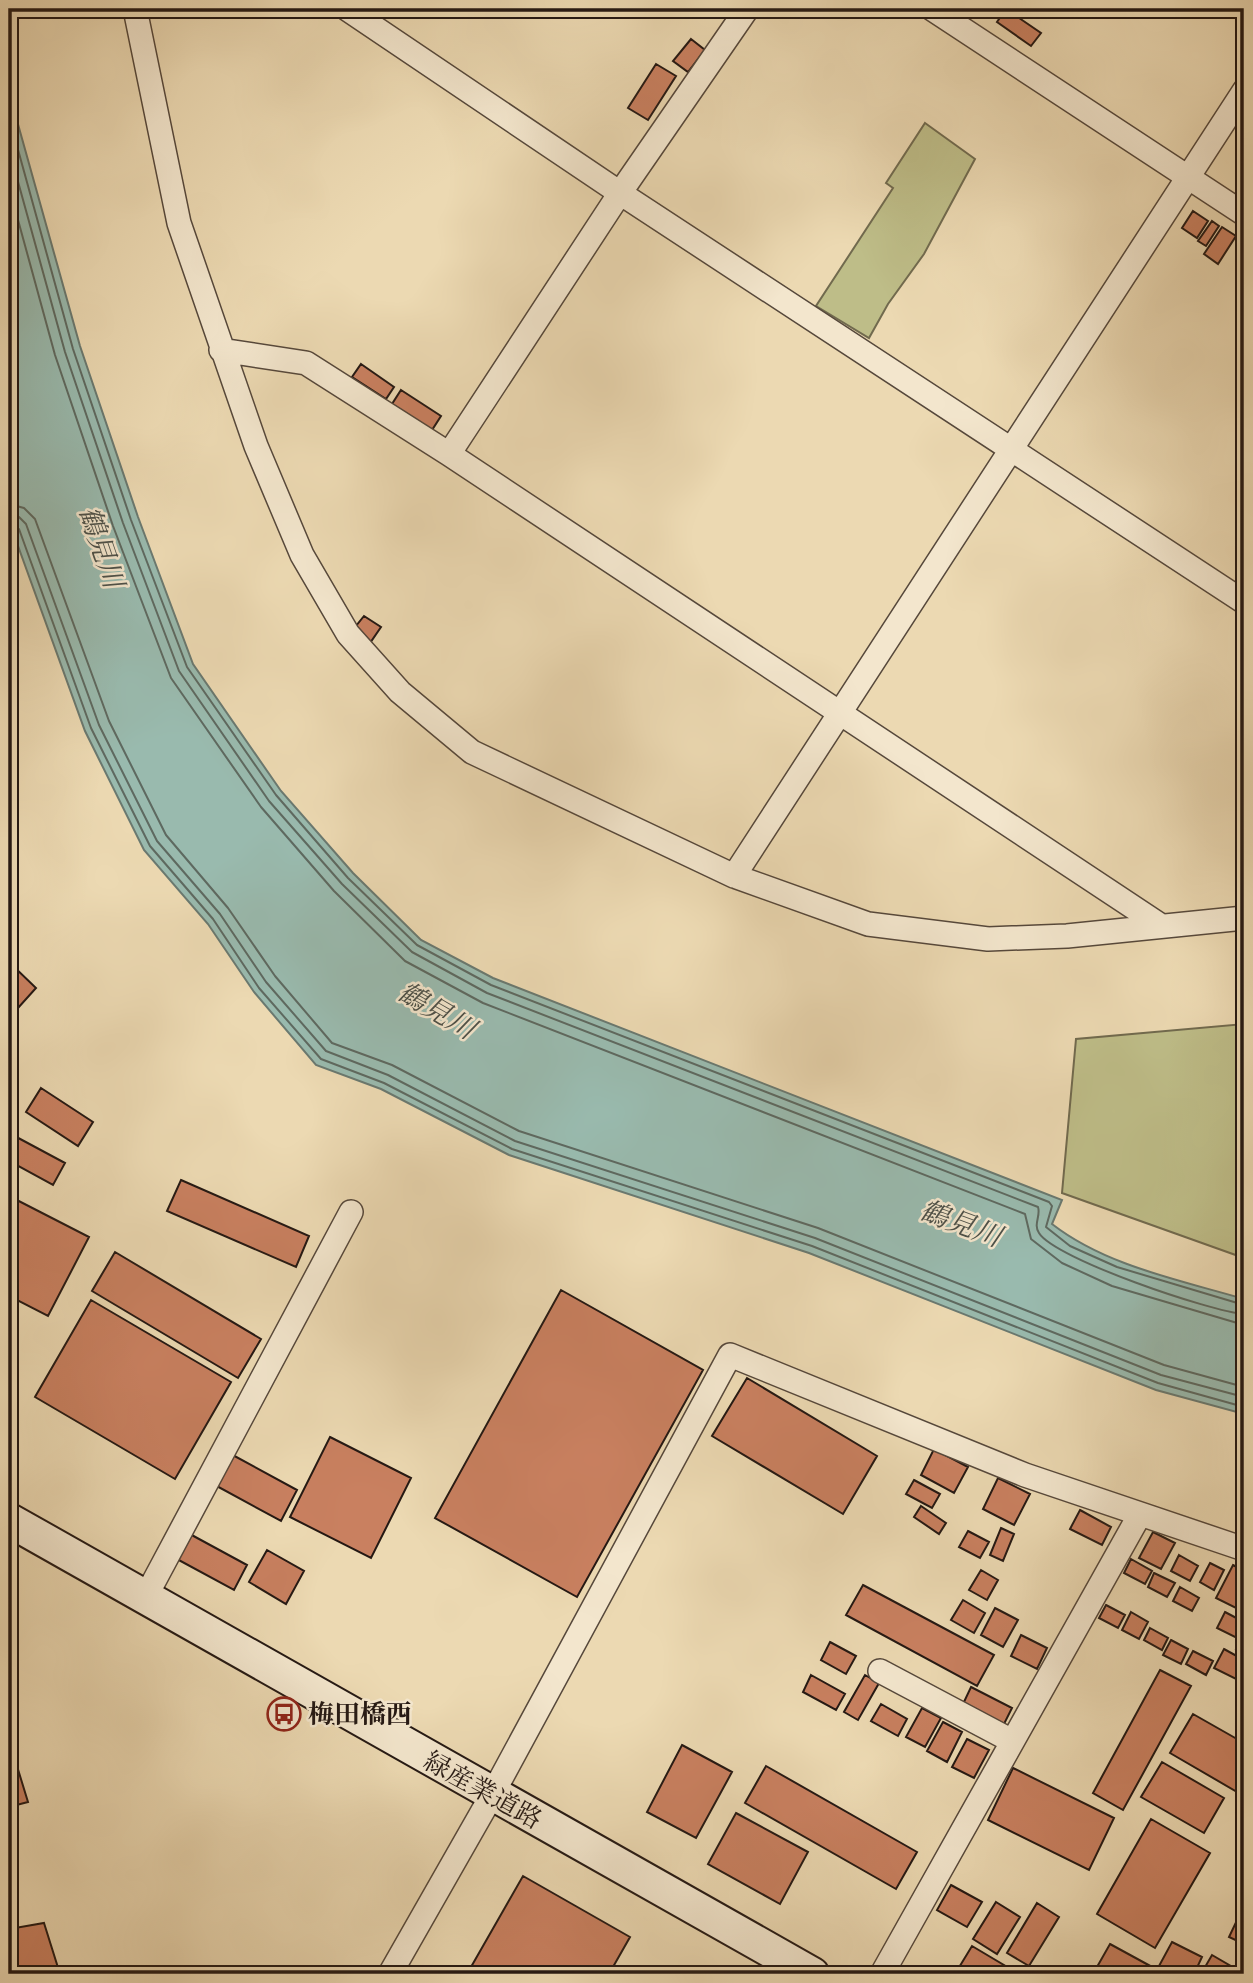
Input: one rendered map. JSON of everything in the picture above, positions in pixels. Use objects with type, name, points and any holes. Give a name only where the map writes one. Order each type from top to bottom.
[{"type":"street","points":[[135,9],[178,223],[256,446],[302,555],[348,634],[400,692],[472,752],[734,876],[868,924],[988,939],[1067,936],[1244,918]]},
{"type":"street","points":[[347,9],[620,193],[1244,602]]},
{"type":"street","points":[[449,454],[620,193],[747,9]]},
{"type":"street","points":[[932,9],[1244,214]]},
{"type":"street","points":[[734,876],[1244,91]]},
{"type":"street","points":[[221,350],[306,363],[449,454],[1160,925]]},
{"type":"street","points":[[145,1598],[351,1212]]},
{"type":"street","points":[[390,1974],[492,1795],[730,1355],[990,1462],[1139,1516],[1244,1549]]},
{"type":"street","points":[[882,1974],[1139,1516]]},
{"type":"street","name":"緑産業道路","points":[[9,1520],[813,1974]]},
{"type":"street","points":[[880,1671],[1012,1741]]},
{"type":"shaded area","points":[[925,123],[975,159],[924,254],[888,304],[869,338],[816,306],[893,188],[886,183]]},
{"type":"shaded area","points":[[1244,1024],[1244,1258],[1062,1193],[1076,1039]]},
{"type":"water","name":"鶴見川","points":[[9,92],[80,346],[138,517],[193,664],[281,791],[353,873],[421,940],[493,978],[1062,1200],[1052,1224],[1073,1239],[1144,1270],[1244,1299],[1244,1414],[1156,1390],[809,1253],[509,1155],[381,1089],[316,1065],[254,992],[208,924],[144,850],[85,731],[9,521]]},
{"type":"building","points":[[1006,9],[1041,33],[1031,46],[997,22]]},
{"type":"building","points":[[691,39],[705,50],[688,72],[673,61]]},
{"type":"building","points":[[656,64],[676,76],[648,120],[628,108]]},
{"type":"building","points":[[1193,211],[1208,221],[1197,238],[1182,228]]},
{"type":"building","points":[[1212,221],[1219,226],[1206,246],[1198,241]]},
{"type":"building","points":[[1222,227],[1236,236],[1218,264],[1204,254]]},
{"type":"building","points":[[361,364],[394,387],[386,399],[352,377]]},
{"type":"building","points":[[401,390],[441,416],[432,430],[392,404]]},
{"type":"building","points":[[364,616],[381,627],[370,643],[356,626]]},
{"type":"building","points":[[9,962],[36,988],[18,1008],[9,999]]},
{"type":"building","points":[[41,1088],[93,1122],[78,1146],[26,1112]]},
{"type":"building","points":[[9,1133],[65,1163],[53,1185],[9,1161]]},
{"type":"building","points":[[181,1180],[309,1236],[296,1267],[167,1211]]},
{"type":"building","points":[[9,1196],[89,1237],[48,1316],[9,1296]]},
{"type":"building","points":[[115,1252],[261,1339],[238,1378],[92,1291]]},
{"type":"building","points":[[561,1290],[703,1370],[577,1597],[435,1518]]},
{"type":"building","points":[[91,1300],[231,1382],[175,1479],[35,1397]]},
{"type":"building","points":[[9,1308],[16,1312],[9,1325]]},
{"type":"building","points":[[747,1378],[877,1456],[843,1514],[712,1436]]},
{"type":"building","points":[[330,1437],[411,1478],[371,1558],[290,1517]]},
{"type":"building","points":[[934,1449],[968,1467],[954,1493],[921,1475]]},
{"type":"building","points":[[229,1453],[297,1490],[281,1521],[213,1484]]},
{"type":"building","points":[[998,1478],[1030,1494],[1014,1525],[983,1509]]},
{"type":"building","points":[[914,1480],[940,1494],[932,1508],[906,1494]]},
{"type":"building","points":[[921,1506],[946,1523],[939,1534],[914,1517]]},
{"type":"building","points":[[1080,1510],[1111,1527],[1102,1545],[1070,1529]]},
{"type":"building","points":[[1001,1528],[1014,1534],[1003,1561],[990,1555]]},
{"type":"building","points":[[968,1531],[989,1542],[980,1558],[959,1547]]},
{"type":"building","points":[[1153,1532],[1175,1543],[1161,1569],[1139,1558]]},
{"type":"building","points":[[188,1533],[247,1565],[234,1590],[175,1558]]},
{"type":"building","points":[[267,1550],[304,1571],[286,1604],[249,1582]]},
{"type":"building","points":[[1179,1555],[1198,1566],[1190,1581],[1171,1571]]},
{"type":"building","points":[[1131,1559],[1152,1571],[1145,1584],[1124,1573]]},
{"type":"building","points":[[1210,1563],[1224,1570],[1214,1590],[1200,1582]]},
{"type":"building","points":[[1233,1565],[1244,1571],[1244,1592],[1236,1608],[1216,1598]]},
{"type":"building","points":[[981,1570],[998,1580],[987,1600],[969,1590]]},
{"type":"building","points":[[1154,1573],[1175,1583],[1167,1597],[1148,1587]]},
{"type":"building","points":[[863,1585],[994,1655],[977,1686],[846,1615]]},
{"type":"building","points":[[1180,1587],[1199,1598],[1192,1611],[1173,1601]]},
{"type":"building","points":[[963,1600],[985,1613],[974,1633],[951,1620]]},
{"type":"building","points":[[1106,1605],[1125,1615],[1118,1628],[1099,1618]]},
{"type":"building","points":[[995,1608],[1018,1620],[1003,1647],[981,1635]]},
{"type":"building","points":[[1131,1612],[1148,1622],[1139,1639],[1122,1630]]},
{"type":"building","points":[[1225,1612],[1244,1622],[1237,1638],[1217,1628]]},
{"type":"building","points":[[1150,1628],[1168,1638],[1162,1650],[1144,1640]]},
{"type":"building","points":[[1244,1632],[1244,1653],[1236,1649]]},
{"type":"building","points":[[1021,1635],[1047,1648],[1037,1669],[1011,1656]]},
{"type":"building","points":[[1171,1640],[1188,1649],[1181,1664],[1163,1655]]},
{"type":"building","points":[[830,1642],[856,1656],[846,1674],[821,1660]]},
{"type":"building","points":[[1224,1649],[1244,1660],[1236,1679],[1214,1668]]},
{"type":"building","points":[[1193,1651],[1213,1661],[1206,1675],[1186,1664]]},
{"type":"building","points":[[1160,1670],[1191,1686],[1123,1810],[1093,1793]]},
{"type":"building","points":[[811,1675],[845,1694],[836,1710],[803,1692]]},
{"type":"building","points":[[865,1675],[879,1683],[858,1720],[844,1712]]},
{"type":"building","points":[[971,1687],[1012,1708],[1004,1724],[963,1704]]},
{"type":"building","points":[[881,1704],[907,1719],[898,1736],[871,1721]]},
{"type":"building","points":[[922,1708],[941,1718],[925,1747],[906,1737]]},
{"type":"building","points":[[1193,1714],[1244,1743],[1244,1796],[1170,1753]]},
{"type":"building","points":[[943,1722],[962,1732],[947,1762],[927,1751]]},
{"type":"building","points":[[967,1739],[989,1750],[974,1778],[952,1767]]},
{"type":"building","points":[[9,1740],[28,1802],[9,1807]]},
{"type":"building","points":[[682,1745],[732,1772],[696,1838],[647,1812]]},
{"type":"building","points":[[1162,1762],[1224,1798],[1204,1833],[1141,1797]]},
{"type":"building","points":[[766,1766],[917,1852],[896,1889],[745,1803]]},
{"type":"building","points":[[1013,1768],[1114,1818],[1089,1870],[988,1820]]},
{"type":"building","points":[[736,1813],[808,1852],[780,1904],[708,1864]]},
{"type":"building","points":[[1151,1819],[1210,1853],[1155,1948],[1097,1914]]},
{"type":"building","points":[[523,1876],[630,1937],[609,1974],[467,1974]]},
{"type":"building","points":[[951,1885],[982,1902],[967,1927],[937,1910]]},
{"type":"building","points":[[996,1902],[1020,1917],[997,1954],[973,1939]]},
{"type":"building","points":[[1037,1903],[1059,1917],[1029,1966],[1007,1953]]},
{"type":"building","points":[[1239,1916],[1244,1918],[1244,1944],[1229,1937]]},
{"type":"building","points":[[44,1923],[60,1974],[17,1974],[9,1949],[9,1929]]},
{"type":"building","points":[[1172,1942],[1202,1957],[1194,1974],[1175,1974],[1159,1966]]},
{"type":"building","points":[[1110,1944],[1165,1974],[1093,1974]]},
{"type":"building","points":[[972,1946],[1019,1974],[955,1974]]},
{"type":"building","points":[[1212,1955],[1241,1972],[1240,1974],[1201,1974]]},
{"type":"place","name":"梅田橋西","points":[[284,1714]]}]
